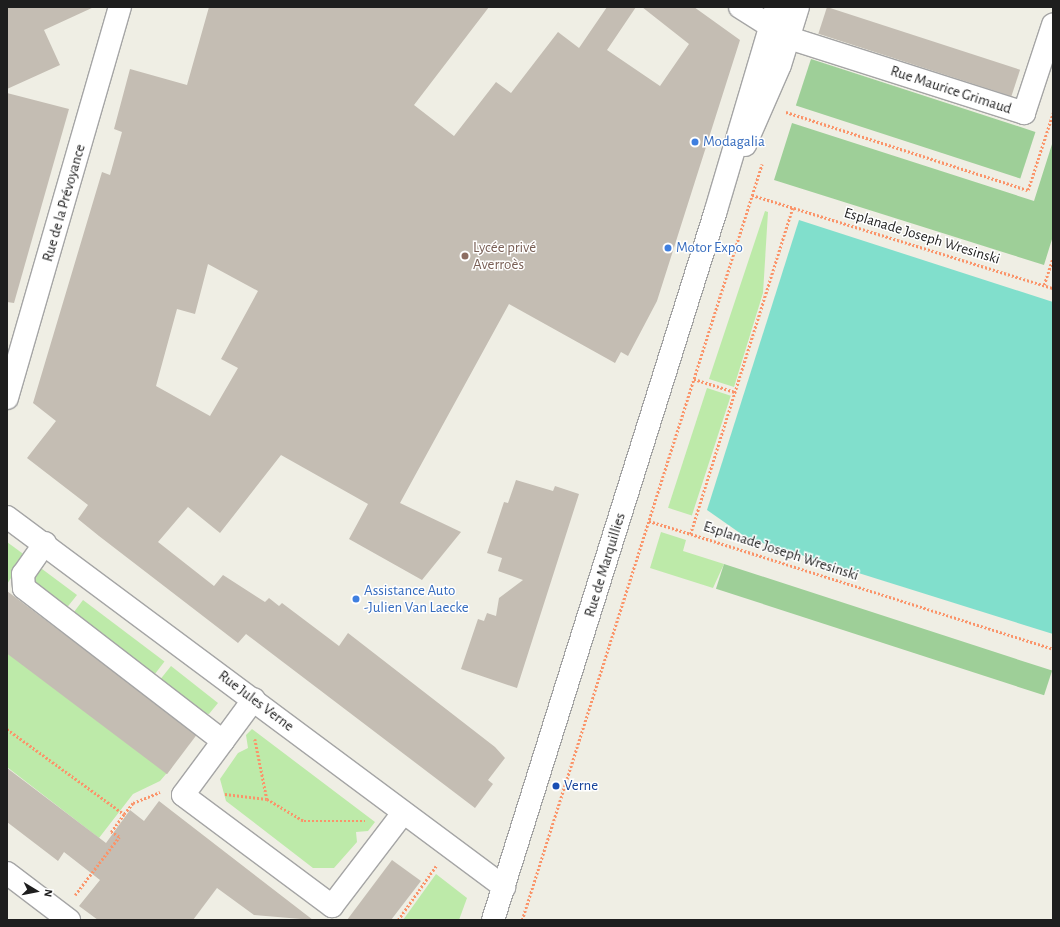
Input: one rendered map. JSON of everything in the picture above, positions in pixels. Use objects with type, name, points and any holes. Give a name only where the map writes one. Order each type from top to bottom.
[{"type":"street","name":"Rue de la Prévoyance","points":[[7,398],[120,7]]},
{"type":"street","points":[[740,7],[773,17],[789,38]]},
{"type":"street","name":"Rue de Marquillies","points":[[716,210],[789,38],[798,7]]},
{"type":"street","name":"Rue de Marquillies","points":[[493,920],[716,210],[773,17]]},
{"type":"street","name":"Rue Maurice Grimaud","points":[[789,38],[1024,113],[1053,25]]},
{"type":"street","name":"Rue Jules Verne","points":[[7,517],[45,543],[249,706],[403,813],[504,887]]},
{"type":"street","points":[[45,543],[23,574],[24,588],[223,741]]},
{"type":"street","points":[[249,706],[183,795],[332,906],[403,813]]},
{"type":"street","points":[[7,873],[58,916]]},
{"type":"path","points":[[779,110],[1028,190],[1053,113]]},
{"type":"path","points":[[522,920],[763,160]]},
{"type":"path","name":"Esplanade Joseph Wresinski","points":[[752,195],[1053,288]]},
{"type":"path","name":"Esplanade Joseph Wresinski","points":[[793,208],[691,534],[1053,649]]},
{"type":"path","points":[[1044,285],[1053,258]]},
{"type":"path","points":[[694,378],[736,392]]},
{"type":"path","points":[[649,521],[691,534]]},
{"type":"path","points":[[249,706],[267,799]]},
{"type":"path","points":[[7,729],[124,814]]},
{"type":"path","points":[[58,916],[119,837],[111,832],[124,814],[133,804],[155,792],[183,795],[209,793],[267,799],[304,821],[375,822],[388,832]]},
{"type":"path","points":[[398,920],[435,867],[455,852]]},
{"type":"green space","points":[[811,59],[1035,132],[1020,179],[796,106]]},
{"type":"green space","points":[[792,123],[1034,201],[1053,141],[1053,236],[1044,265],[774,180]]},
{"type":"green space","points":[[765,211],[768,212],[763,293],[734,387],[709,379]]},
{"type":"green space","points":[[707,388],[731,396],[692,516],[668,508]]},
{"type":"green space","points":[[661,532],[686,540],[683,551],[724,564],[713,588],[650,568]]},
{"type":"green space","points":[[7,542],[26,556],[7,584]]},
{"type":"green space","points":[[724,564],[1052,671],[1044,695],[716,589]]},
{"type":"green space","points":[[38,566],[77,595],[65,610],[34,587],[30,575]]},
{"type":"green space","points":[[83,600],[164,661],[153,677],[72,615]]},
{"type":"green space","points":[[7,641],[172,767],[160,781],[133,794],[99,838],[7,767]]},
{"type":"green space","points":[[171,666],[218,703],[209,714],[200,713],[159,681]]},
{"type":"green space","points":[[252,729],[375,822],[368,831],[356,832],[357,842],[334,868],[313,868],[226,801],[220,779],[238,753],[248,748],[246,735]]},
{"type":"green space","points":[[436,874],[467,898],[459,920],[403,920]]},
{"type":"shaded area","points":[[799,220],[1053,302],[1053,634],[747,538],[707,510]]},
{"type":"building","points":[[7,7],[94,7],[44,30],[60,65],[7,89]]},
{"type":"building","points":[[209,7],[489,7],[414,105],[454,136],[496,82],[511,93],[558,32],[579,48],[607,7],[636,7],[607,50],[660,86],[689,44],[642,7],[694,7],[740,40],[657,301],[628,356],[621,352],[615,363],[509,304],[400,503],[461,532],[422,580],[349,539],[368,504],[281,455],[220,533],[188,507],[158,542],[214,586],[223,575],[265,602],[269,598],[279,606],[282,603],[339,646],[348,633],[495,747],[505,758],[488,780],[493,784],[475,808],[246,634],[238,643],[99,536],[78,519],[88,505],[27,458],[56,421],[33,403],[102,172],[110,175],[122,132],[114,129],[130,69],[187,85]],"holes":[[[208,264],[258,291],[221,359],[238,368],[210,416],[156,386],[177,309],[195,314]]]},
{"type":"building","points":[[827,7],[1020,70],[1011,96],[818,34]]},
{"type":"building","points":[[7,93],[69,109],[14,303],[7,302]]},
{"type":"building","points":[[516,480],[553,491],[555,486],[579,494],[517,688],[461,669],[478,619],[484,621],[487,613],[496,616],[499,598],[523,580],[498,571],[502,558],[487,553],[504,502],[508,503]]},
{"type":"building","points":[[7,591],[197,734],[167,774],[7,654]]},
{"type":"building","points":[[7,768],[106,843],[130,810],[144,821],[159,801],[313,920],[254,915],[217,888],[193,920],[98,920],[79,906],[100,880],[64,852],[58,861],[7,822]]},
{"type":"building","points":[[392,860],[421,881],[391,920],[347,920]]},
{"type":"place","name":"Modagalia","points":[[695,142]]},
{"type":"place","name":"Motor Expo","points":[[668,248]]},
{"type":"place","name":"Lycée privé Averroès","points":[[465,256]]},
{"type":"place","name":"Assistance Auto -Julien Van Laecke","points":[[356,599]]},
{"type":"place","name":"Verne","points":[[556,786]]}]
